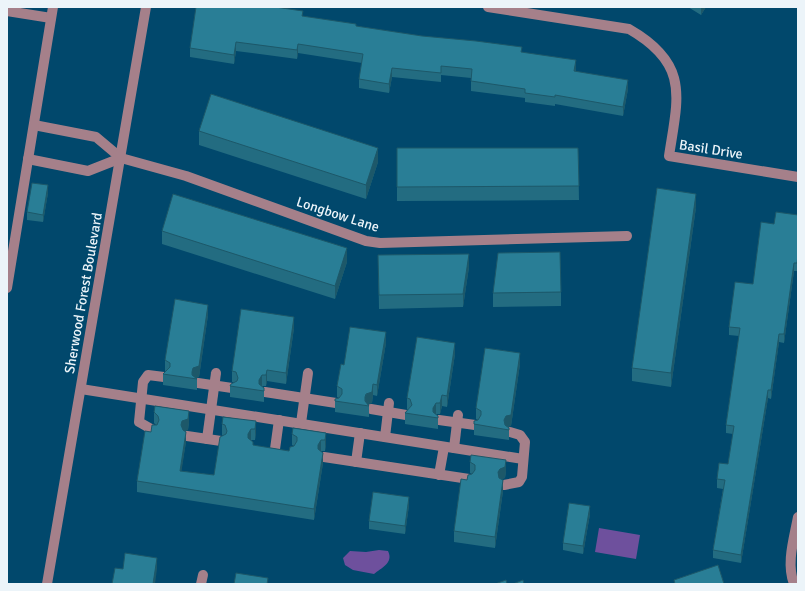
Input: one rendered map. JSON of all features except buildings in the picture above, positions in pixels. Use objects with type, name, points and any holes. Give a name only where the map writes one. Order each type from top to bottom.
[{"type":"street","points":[[7,288],[53,7]]},
{"type":"street","name":"Sherwood Forest Boulevard","points":[[47,584],[146,7]]},
{"type":"street","name":"Basil Drive","points":[[488,7],[629,29],[658,50],[668,62],[674,76],[677,91],[669,156],[798,177]]},
{"type":"street","points":[[7,11],[51,18]]},
{"type":"street","points":[[28,159],[88,171],[121,158],[96,137],[34,124]]},
{"type":"street","name":"Longbow Lane","points":[[121,158],[186,176],[366,241],[380,243],[627,236]]},
{"type":"street","points":[[206,439],[216,373]]},
{"type":"street","points":[[301,423],[308,373]]},
{"type":"street","points":[[152,430],[139,422],[143,382],[148,375],[164,377]]},
{"type":"street","points":[[198,383],[232,388]]},
{"type":"street","points":[[81,389],[523,459]]},
{"type":"street","points":[[265,392],[336,403]]},
{"type":"street","points":[[371,409],[388,407],[406,415]]},
{"type":"street","points":[[385,437],[388,407]]},
{"type":"street","points":[[439,420],[457,419],[475,425]]},
{"type":"street","points":[[439,475],[457,419]]},
{"type":"street","points":[[261,447],[279,450],[279,420]]},
{"type":"street","points":[[504,485],[519,482],[522,477],[525,442],[520,434],[510,432]]},
{"type":"street","points":[[356,462],[360,433]]},
{"type":"street","points":[[187,436],[221,441]]},
{"type":"street","points":[[324,457],[469,479]]},
{"type":"street","points":[[794,584],[790,562],[798,517]]},
{"type":"shaded area","points":[[599,528],[640,535],[636,559],[595,552]]},
{"type":"shaded area","points":[[379,550],[388,551],[389,559],[386,565],[374,574],[353,570],[345,565],[343,558],[350,551],[366,552]]}]
